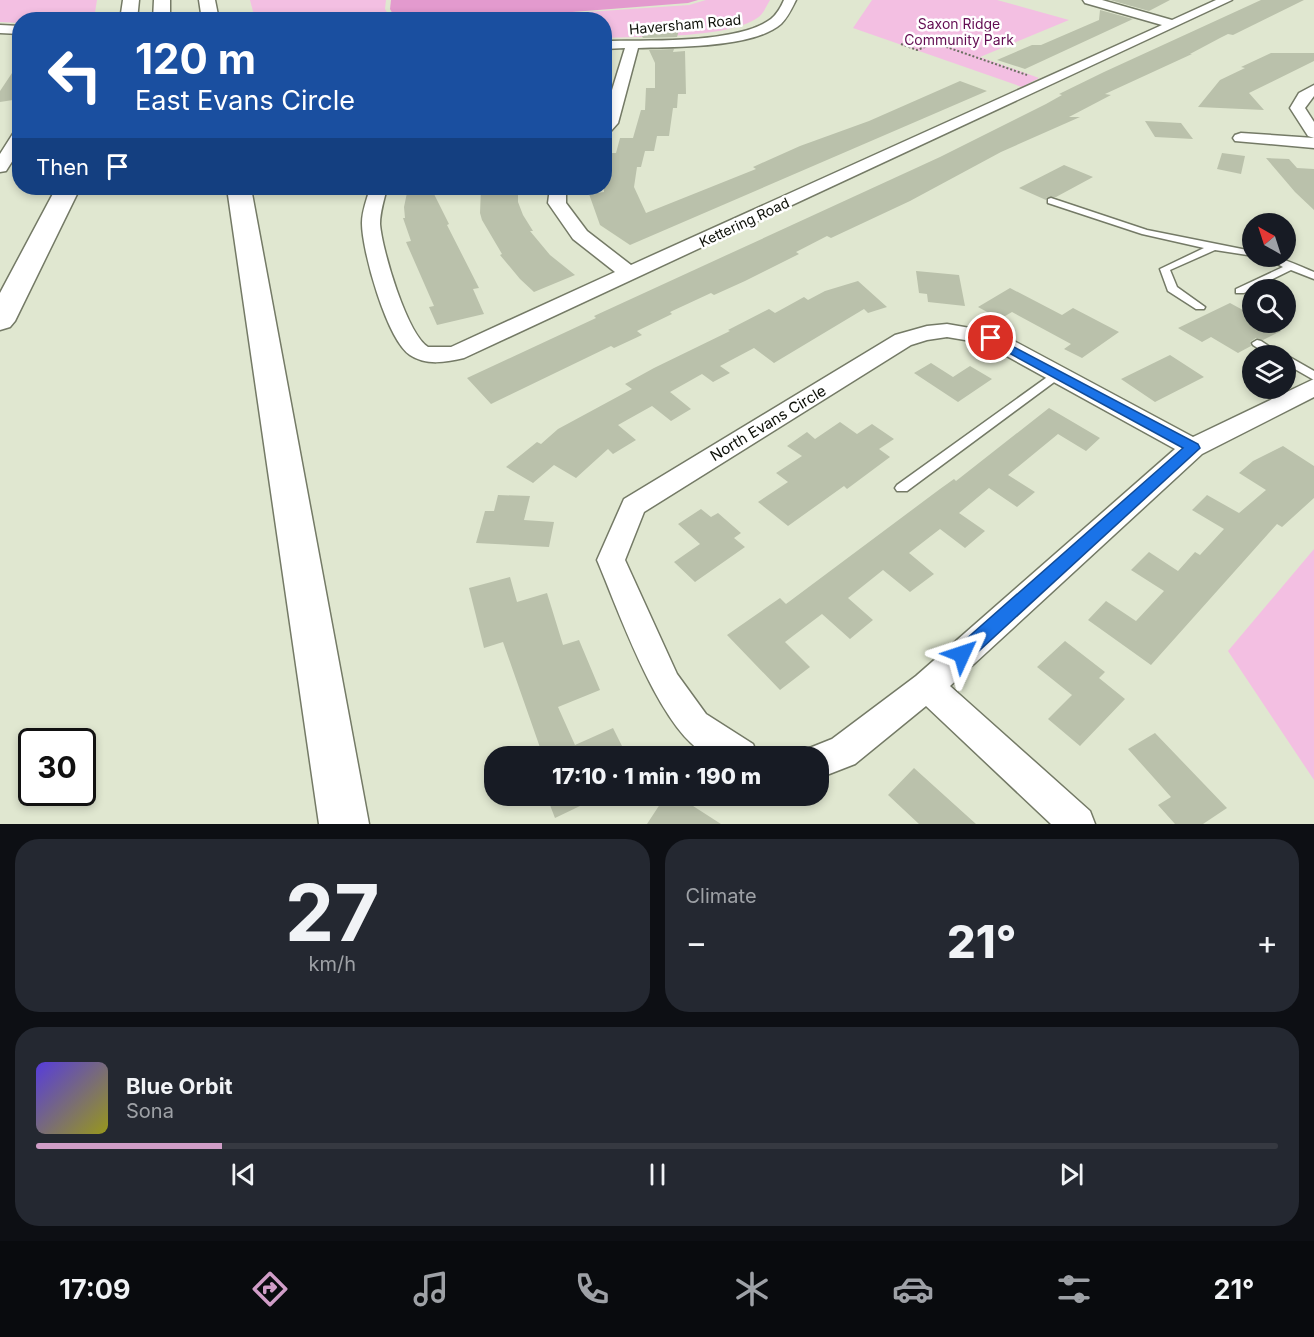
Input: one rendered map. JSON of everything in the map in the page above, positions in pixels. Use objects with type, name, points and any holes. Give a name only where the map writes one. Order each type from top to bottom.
[{"type":"highway","points":[[0,321],[64,195]]},
{"type":"highway","points":[[240,195],[344,824]]},
{"type":"street","name":"Haversham Road","points":[[612,45],[719,39],[748,34],[776,22],[790,0]]},
{"type":"street","points":[[1089,0],[1173,24]]},
{"type":"street","name":"Kettering Road","points":[[377,195],[371,222],[377,261],[406,337],[416,350],[432,356],[456,353],[1226,0]]},
{"type":"street","points":[[612,116],[633,44]]},
{"type":"street","points":[[1314,89],[1304,96],[1297,108],[1314,133]]},
{"type":"street","points":[[1241,138],[1314,143]]},
{"type":"street","points":[[1,165],[12,148]]},
{"type":"street","points":[[558,195],[557,203],[580,235],[630,274]]},
{"type":"street","name":"North Evans Circle","points":[[726,746],[694,725],[666,684],[611,560],[633,506],[903,340],[924,332],[944,329],[991,338],[1193,448]]},
{"type":"street","points":[[829,757],[843,752],[927,686],[1193,448],[1314,387]]},
{"type":"street","points":[[927,686],[1077,824]]},
{"type":"lane","points":[[1051,201],[1145,232],[1242,252]]},
{"type":"lane","points":[[1200,307],[1172,290],[1165,269],[1214,247]]},
{"type":"lane","points":[[1240,291],[1290,267]]},
{"type":"lane","points":[[1294,267],[1314,276]]},
{"type":"lane","points":[[1296,366],[1314,376]]},
{"type":"lane","points":[[902,488],[1057,374]]},
{"type":"path","points":[[901,44],[917,50],[935,43],[1031,77]]},
{"type":"green space","points":[[0,0],[97,0],[95,12],[12,12],[12,23],[0,22]]},
{"type":"green space","points":[[250,0],[386,0],[387,12],[253,12]]},
{"type":"green space","points":[[706,0],[770,0],[760,16],[747,23],[729,29],[686,35],[612,38],[612,12],[588,12],[689,5]]},
{"type":"green space","name":"Saxon Ridge Community Park","points":[[872,0],[997,0],[1069,20],[980,57],[1039,78],[1022,87],[853,28]]},
{"type":"green space","points":[[1314,549],[1314,780],[1228,651]]},
{"type":"shaded area","points":[[391,0],[698,0],[688,3],[572,12],[392,12]]},
{"type":"building","points":[[1110,0],[1170,0],[1149,11]]},
{"type":"building","points":[[1261,0],[1304,0],[1105,94],[1111,95],[1069,117],[1080,117],[1001,152],[910,201],[831,238],[827,236],[796,252],[799,254],[745,281],[714,295],[711,293],[670,312],[672,314],[637,331],[642,335],[614,348],[611,346],[491,404],[467,378],[596,318],[594,316],[940,157],[1062,95],[1059,94]]},
{"type":"building","points":[[1100,10],[1133,19],[1025,69],[997,60],[1032,45],[1041,45],[1099,20]]},
{"type":"building","points":[[636,25],[680,27],[677,37],[643,38]]},
{"type":"building","points":[[649,50],[685,51],[686,94],[678,94],[677,108],[673,108],[669,136],[657,136],[654,151],[645,151],[641,167],[637,167],[634,187],[646,213],[756,169],[753,167],[800,146],[869,121],[960,81],[987,91],[630,245],[600,225],[589,195],[612,195],[612,153],[616,153],[620,138],[633,138],[641,110],[645,110],[646,88],[655,88],[655,63]]},
{"type":"building","points":[[1271,53],[1314,53],[1314,61],[1249,93],[1264,110],[1198,107],[1220,80]]},
{"type":"building","points":[[12,73],[12,100],[0,102],[0,91]]},
{"type":"building","points":[[1145,121],[1181,123],[1193,139],[1155,137]]},
{"type":"building","points":[[1222,153],[1245,156],[1241,174],[1217,169]]},
{"type":"building","points":[[1266,158],[1289,159],[1297,168],[1314,169],[1314,210],[1295,192]]},
{"type":"building","points":[[1064,165],[1093,177],[1056,197],[1047,197],[1046,200],[1019,188]]},
{"type":"building","points":[[407,195],[434,195],[479,288],[473,289],[484,314],[437,325],[429,307],[434,306],[406,242],[411,241],[403,218],[405,218]]},
{"type":"building","points":[[481,195],[518,195],[523,215],[533,231],[530,231],[550,255],[575,275],[534,292],[500,255],[502,254],[480,213]]},
{"type":"building","points":[[916,271],[959,275],[965,306],[928,302],[927,294],[919,293]]},
{"type":"building","points":[[858,281],[887,307],[868,313],[864,309],[774,363],[754,348],[720,366],[730,373],[713,382],[702,374],[670,392],[691,409],[671,421],[652,406],[618,425],[636,440],[613,454],[608,449],[576,478],[554,465],[533,483],[506,467],[537,442],[541,444],[558,429],[632,389],[625,384],[654,368],[769,309],[775,313],[804,297],[808,300],[825,291]]},
{"type":"building","points":[[1010,288],[1062,315],[1073,308],[1119,332],[1082,358],[1064,349],[1071,344],[1012,312],[1000,319],[978,307]]},
{"type":"building","points":[[1230,303],[1242,310],[1242,333],[1277,333],[1263,340],[1256,338],[1250,342],[1251,345],[1242,345],[1242,351],[1238,353],[1211,337],[1202,342],[1178,328]]},
{"type":"building","points":[[1170,355],[1204,377],[1155,402],[1121,379]]},
{"type":"building","points":[[931,363],[953,377],[970,366],[992,379],[958,402],[914,373]]},
{"type":"building","points":[[1049,408],[1100,438],[1086,451],[1058,434],[1008,475],[1035,492],[1017,507],[989,488],[959,513],[985,531],[965,548],[940,529],[909,553],[934,574],[910,592],[883,570],[848,598],[873,620],[850,639],[822,614],[785,642],[810,667],[780,690],[727,635],[780,598],[786,604],[940,489],[954,479],[956,481]]},
{"type":"building","points":[[840,422],[857,434],[872,424],[894,439],[879,449],[890,457],[847,489],[844,486],[788,526],[758,502],[788,482],[776,473],[802,456],[787,446],[807,432],[815,439]]},
{"type":"building","points":[[1283,446],[1314,466],[1314,498],[1282,527],[1277,524],[1151,665],[1088,620],[1106,601],[1136,621],[1164,591],[1131,570],[1149,552],[1178,571],[1195,552],[1200,555],[1224,529],[1192,510],[1207,495],[1239,513],[1266,490],[1239,473],[1253,461]]},
{"type":"building","points":[[498,495],[530,496],[524,520],[554,522],[549,547],[476,543],[485,511],[494,511]]},
{"type":"building","points":[[701,509],[711,517],[718,513],[741,533],[734,538],[745,547],[695,582],[674,562],[700,544],[678,524]]},
{"type":"building","points":[[510,577],[517,602],[547,593],[563,645],[579,640],[600,690],[558,707],[575,745],[613,728],[622,746],[539,746],[503,642],[484,648],[469,588]]},
{"type":"building","points":[[1065,641],[1105,672],[1099,678],[1125,699],[1080,746],[1048,719],[1072,695],[1037,667]]},
{"type":"building","points":[[1155,733],[1227,808],[1203,824],[1175,824],[1158,805],[1171,797],[1128,749]]},
{"type":"building","points":[[914,768],[976,824],[919,824],[888,795]]},
{"type":"building","points":[[550,806],[580,806],[555,818]]},
{"type":"building","points":[[659,806],[693,806],[721,824],[647,824]]},
{"type":"route","points":[[962,654],[1193,448],[991,338]]}]
